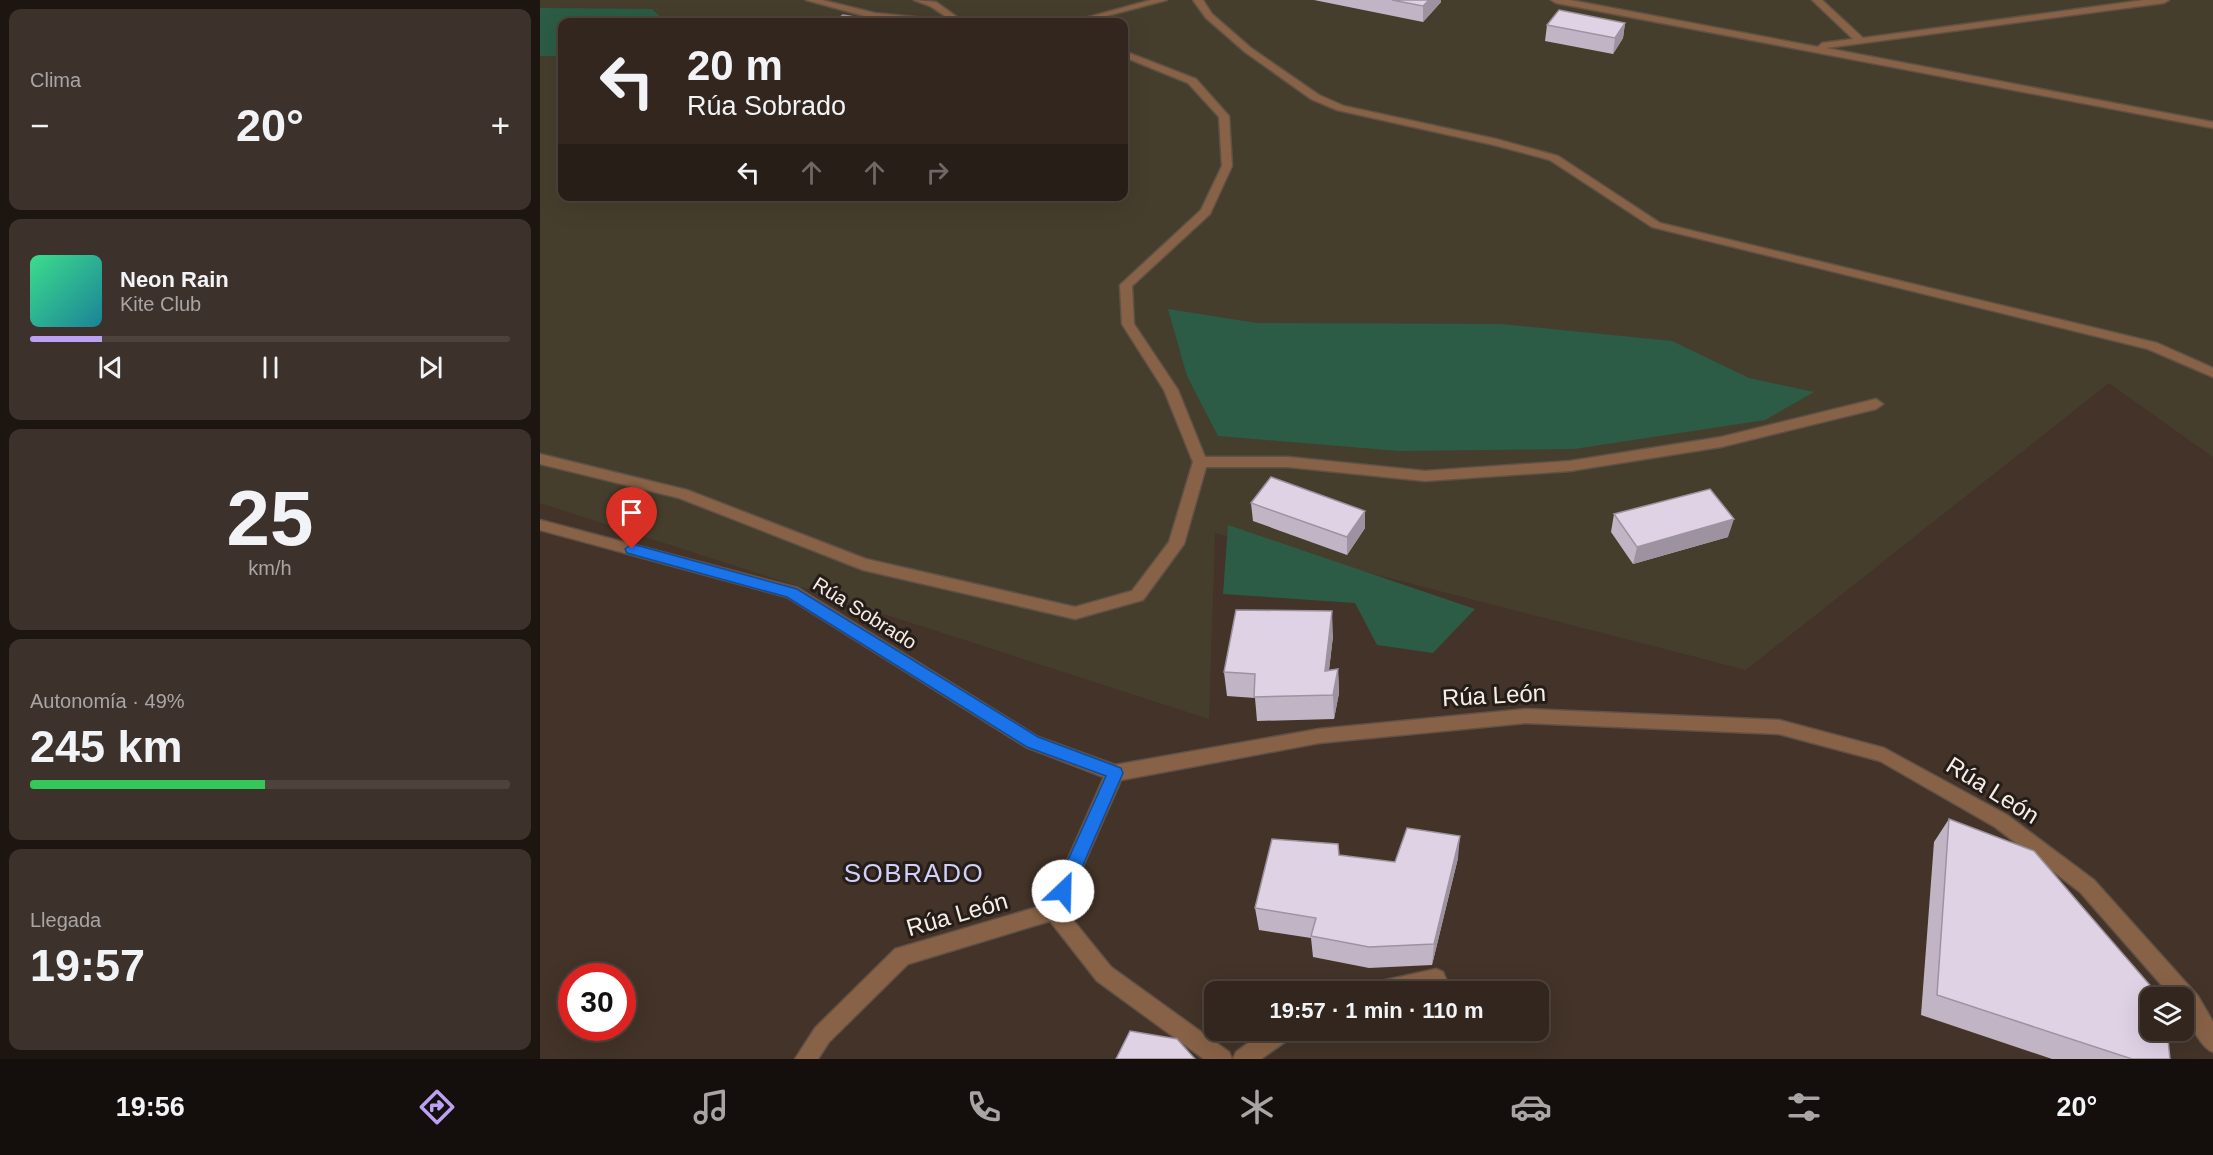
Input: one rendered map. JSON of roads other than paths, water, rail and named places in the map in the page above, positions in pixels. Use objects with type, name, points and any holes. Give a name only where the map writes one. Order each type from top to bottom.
[{"type":"street","points":[[811,0],[875,16],[895,18]]},
{"type":"street","points":[[919,0],[933,4],[953,18]]},
{"type":"street","points":[[1092,18],[1162,0]]},
{"type":"street","points":[[1198,0],[1209,16],[1248,50],[1315,97],[1341,108],[1496,142],[1554,158],[1656,225],[2152,346],[2213,373]]},
{"type":"street","points":[[1556,0],[2213,125]]},
{"type":"street","points":[[1817,0],[1861,40]]},
{"type":"street","points":[[1809,48],[2164,0]]},
{"type":"street","points":[[540,459],[682,494],[863,564],[1076,613],[1137,596],[1176,544],[1200,462],[1171,390],[1128,324],[1126,285],[1206,212],[1227,166],[1224,116],[1192,81],[1128,56]]},
{"type":"street","points":[[1200,462],[1288,462],[1425,476],[1570,466],[1722,442],[1876,404]]},
{"type":"street","name":"Rúa Sobrado","points":[[540,525],[792,592],[1032,742],[1115,773]]},
{"type":"street","name":"Rúa León","points":[[1115,773],[1319,735],[1526,716],[1779,727],[1884,755],[2001,821],[2087,886],[2191,1003],[2213,1042]]},
{"type":"street","points":[[1115,773],[1054,911],[1104,974],[1222,1059]]},
{"type":"street","name":"Rúa León","points":[[805,1059],[822,1035],[902,956],[1054,911]]},
{"type":"street","points":[[1427,981],[1436,979]]},
{"type":"street","points":[[1243,1059],[1269,1041]]},
{"type":"district","name":"SOBRADO","points":[[914,873]]}]
